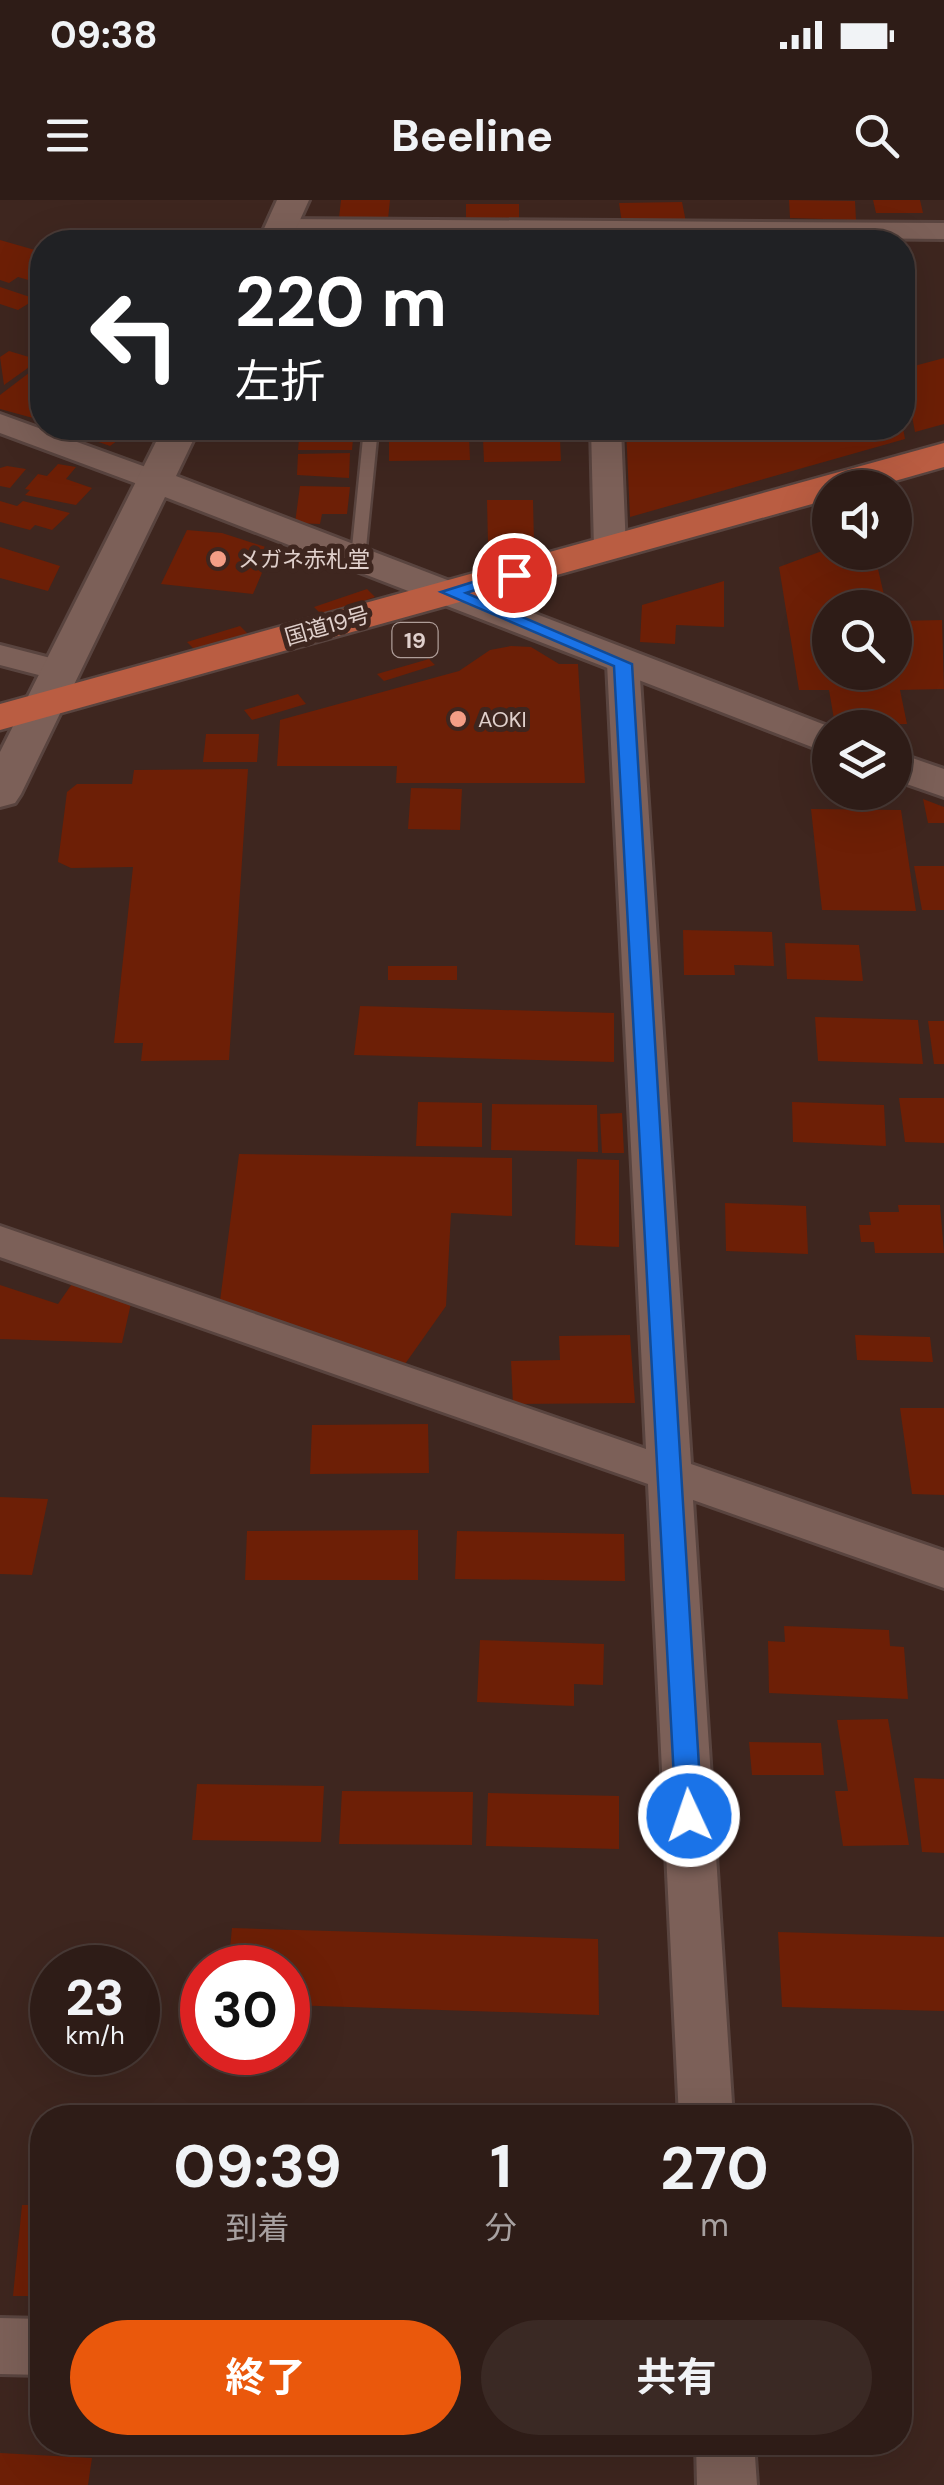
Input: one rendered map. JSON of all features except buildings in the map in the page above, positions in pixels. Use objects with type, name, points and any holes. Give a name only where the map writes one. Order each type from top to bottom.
[{"type":"highway","name":"国道19号","points":[[7,741],[50,688],[450,592],[944,456]]},
{"type":"highway","points":[[912,499],[944,490]]},
{"type":"highway","name":"国道19号","points":[[7,741],[506,614],[812,527]]},
{"type":"street","points":[[592,200],[593,230]]},
{"type":"street","points":[[283,223],[450,230]]},
{"type":"street","points":[[915,230],[944,230]]},
{"type":"street","points":[[0,424],[30,435]]},
{"type":"street","points":[[44,440],[450,592],[623,664],[812,734]]},
{"type":"street","points":[[0,655],[50,688],[175,440]]},
{"type":"street","points":[[606,440],[610,548]]},
{"type":"street","points":[[623,664],[705,2105]]},
{"type":"street","points":[[0,794],[7,741]]},
{"type":"street","points":[[912,772],[944,784]]},
{"type":"street","points":[[0,1241],[944,1570]]},
{"type":"street","points":[[0,2346],[30,2347]]},
{"type":"street","points":[[726,2455],[727,2485]]},
{"type":"lane","points":[[358,558],[370,440]]},
{"type":"place","name":"メガネ赤札堂","points":[[218,559]]},
{"type":"place","name":"AOKI","points":[[458,719]]},
{"type":"route","points":[[514,575],[450,592],[623,664],[689,1816]]}]
